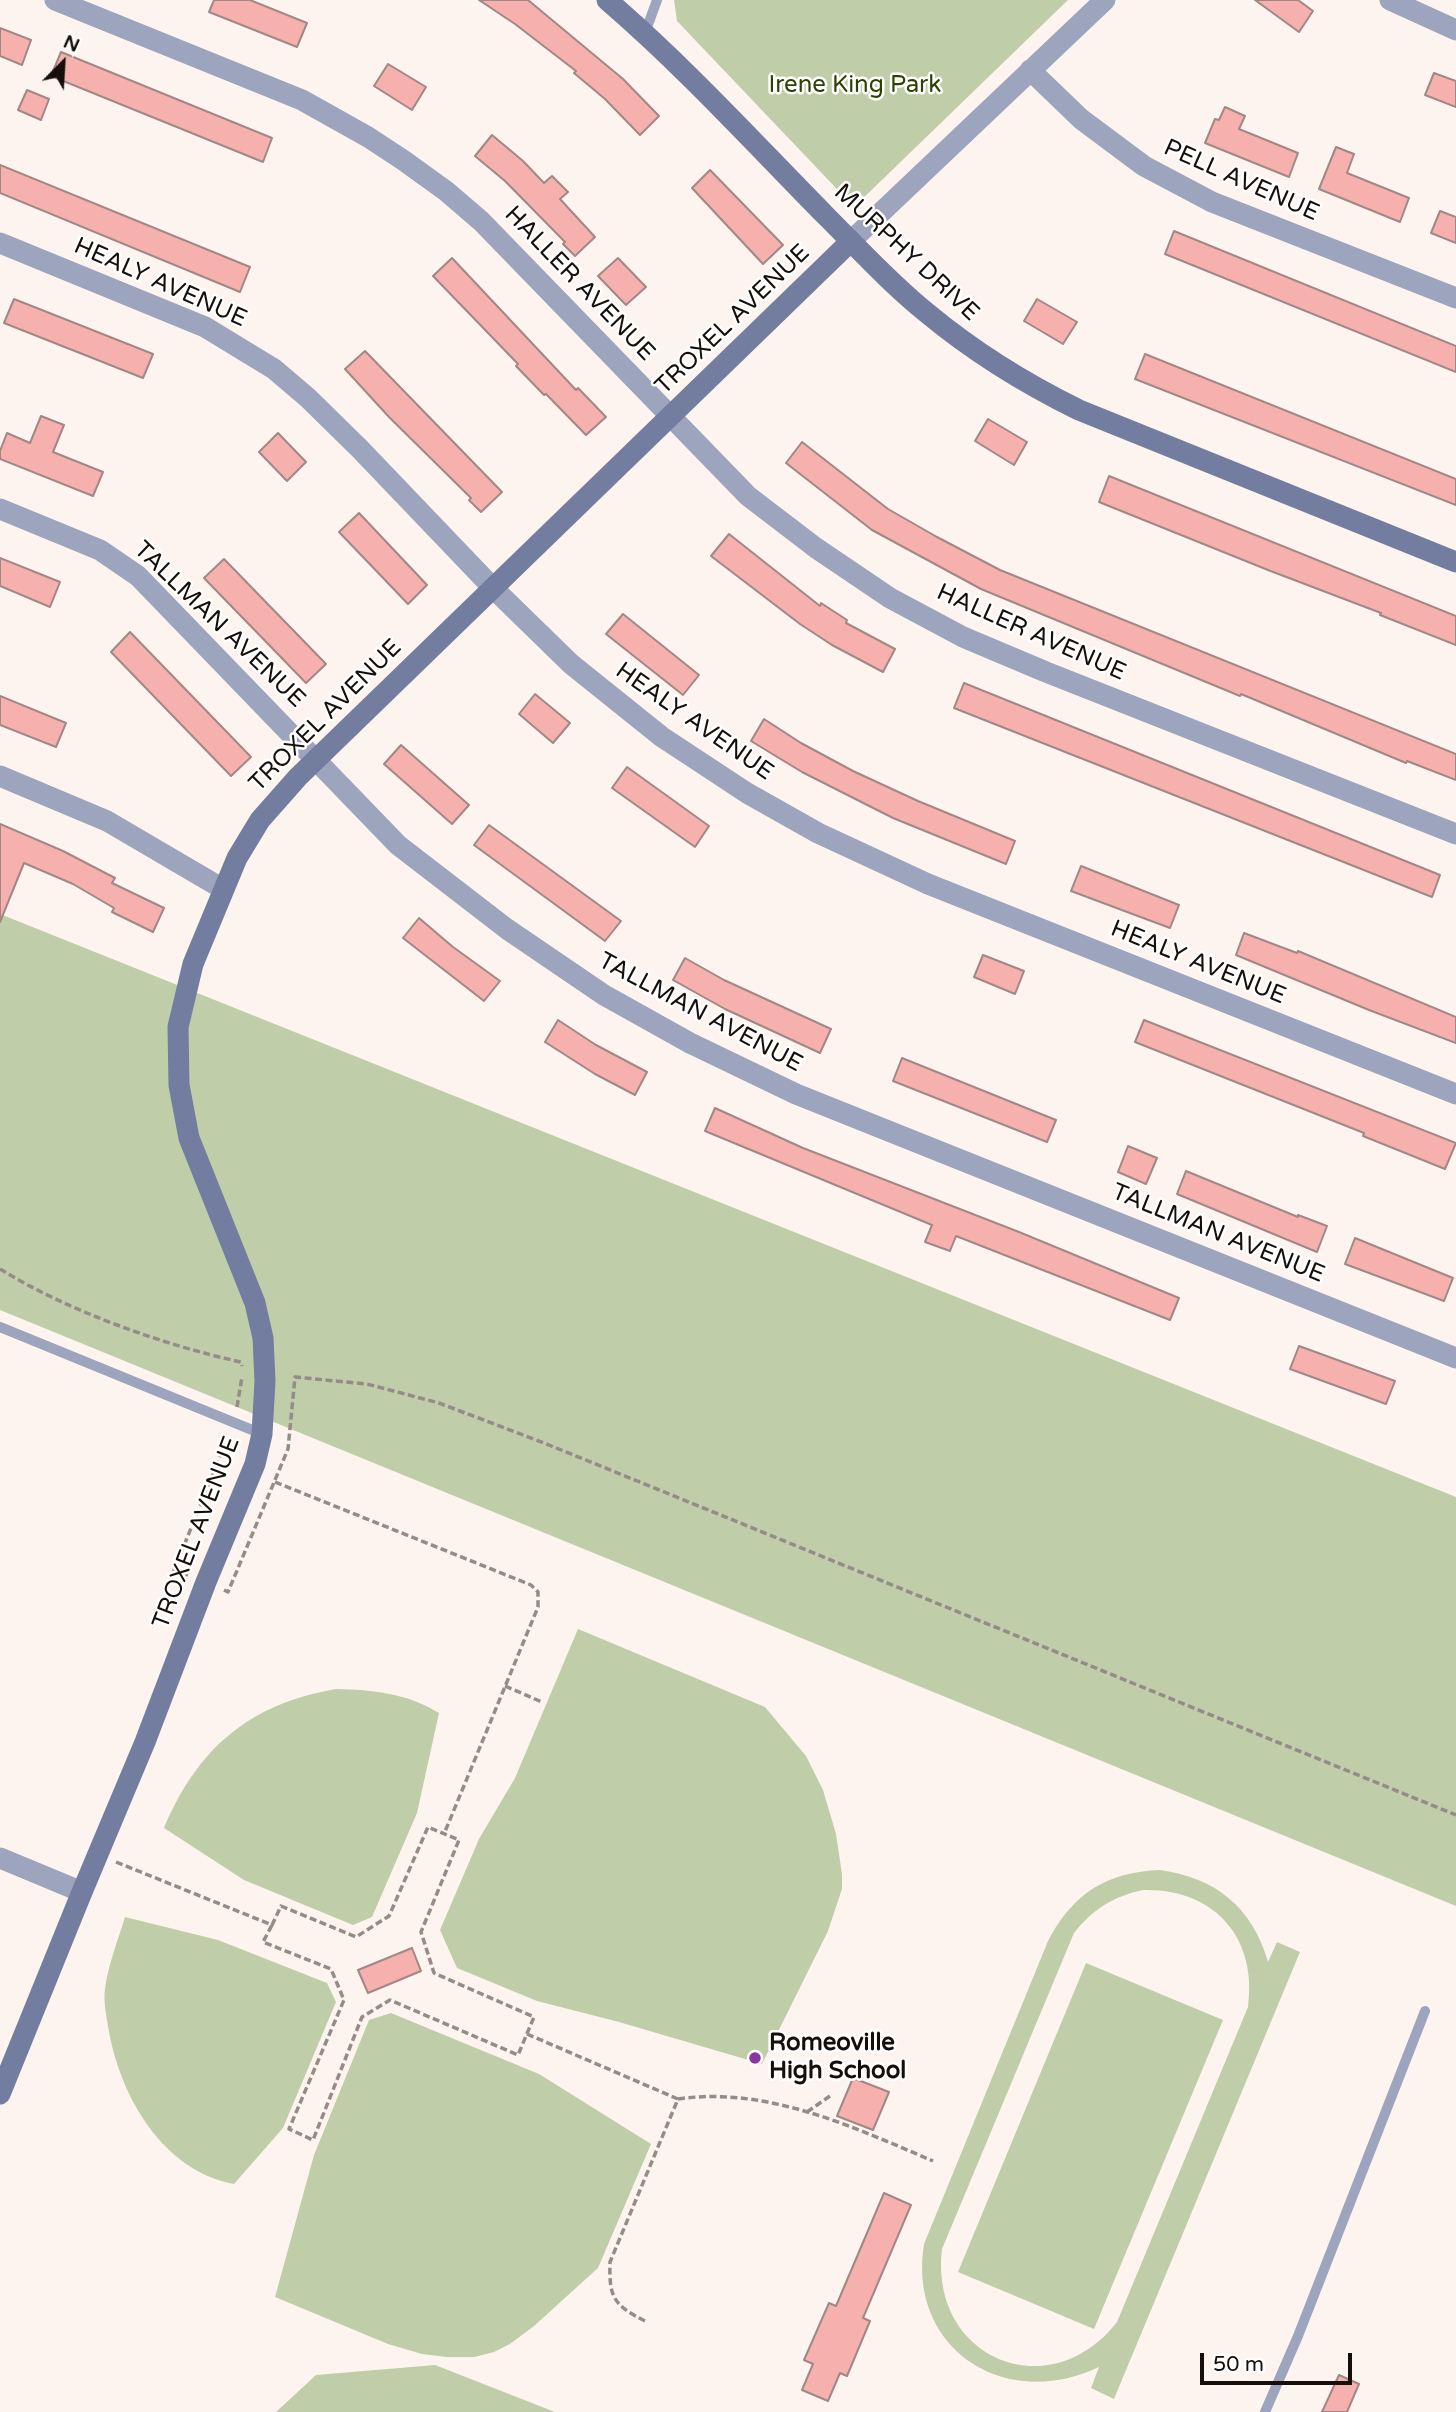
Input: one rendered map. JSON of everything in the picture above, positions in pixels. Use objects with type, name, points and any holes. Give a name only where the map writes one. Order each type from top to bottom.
[{"type":"street","name":"HALLER AVENUE","points":[[55,0],[302,100],[368,136],[403,160],[446,191],[481,222],[748,496],[816,548],[890,598],[963,638],[1456,834]]},
{"type":"street","name":"MURPHY DRIVE","points":[[607,0],[645,33],[851,242],[925,311],[971,348],[1037,389],[1112,425],[1456,562]]},
{"type":"street","name":"TROXEL AVENUE","points":[[0,2094],[145,1742],[206,1582],[255,1464],[262,1434],[265,1381],[263,1338],[255,1303],[189,1138],[179,1085],[178,1027],[185,993],[193,964],[237,858],[260,820],[317,760],[851,242],[1105,0]]},
{"type":"street","points":[[1390,0],[1456,30]]},
{"type":"street","name":"PELL AVENUE","points":[[1030,70],[1081,119],[1144,166],[1212,202],[1456,298]]},
{"type":"street","name":"HEALY AVENUE","points":[[0,243],[205,327],[274,369],[360,449],[493,588],[571,664],[662,737],[726,781],[818,833],[928,884],[1456,1094]]},
{"type":"street","name":"TALLMAN AVENUE","points":[[0,509],[100,550],[138,576],[398,845],[507,929],[604,995],[679,1037],[796,1094],[1456,1358]]},
{"type":"street","points":[[0,776],[107,821],[223,889]]},
{"type":"street","points":[[0,1858],[82,1892]]},
{"type":"lane","points":[[645,33],[657,0]]},
{"type":"lane","points":[[0,1327],[262,1434]]},
{"type":"lane","points":[[1265,2412],[1298,2336],[1425,2011]]},
{"type":"path","points":[[0,1269],[26,1285],[103,1318],[177,1346],[241,1362],[243,1373],[239,1401],[226,1430],[220,1457],[174,1570],[228,1592],[288,1450],[295,1377],[366,1384],[439,1403],[549,1445],[1456,1815]]},
{"type":"path","points":[[275,1482],[531,1585],[538,1592],[538,1607],[444,1833]]},
{"type":"path","points":[[505,1686],[542,1702]]},
{"type":"path","points":[[428,1827],[458,1840],[421,1932],[434,1973],[534,2017],[518,2055],[390,2000],[362,2017],[313,2140],[289,2129],[344,2000],[331,1969],[264,1942],[272,1925],[281,1906],[356,1937],[389,1916],[428,1827]]},
{"type":"path","points":[[97,1854],[272,1925]]},
{"type":"path","points":[[527,2034],[678,2099],[705,2095],[775,2104],[837,2120],[933,2161]]},
{"type":"path","points":[[807,2112],[830,2096]]},
{"type":"path","points":[[645,2321],[624,2311],[609,2289],[610,2262],[678,2099]]},
{"type":"green space","name":"Irene King Park","points":[[674,0],[1068,0],[854,207],[677,21]]},
{"type":"green space","points":[[0,914],[1456,1497],[1456,1906],[0,1310]]},
{"type":"green space","points":[[578,1629],[765,1707],[806,1756],[823,1790],[836,1834],[842,1889],[828,1931],[762,2064],[537,2001],[457,1968],[440,1930],[479,1839],[515,1778]]},
{"type":"green space","points":[[336,1689],[363,1690],[402,1697],[439,1713],[417,1813],[372,1917],[353,1925],[244,1880],[164,1828],[193,1775],[210,1753],[230,1734],[252,1718],[277,1706]]},
{"type":"green space","points":[[1160,1870],[1180,1874],[1215,1888],[1242,1911],[1261,1943],[1268,1962],[1277,1942],[1300,1952],[1114,2399],[1091,2388],[1099,2367],[1064,2379],[1030,2382],[998,2376],[970,2362],[947,2341],[931,2314],[923,2281],[924,2244],[1048,1941],[1058,1924],[1080,1898],[1108,1881]],"holes":[[[1143,1890],[1168,1892],[1191,1898],[1210,1908],[1226,1922],[1238,1939],[1246,1959],[1248,2007],[1117,2322],[1089,2348],[1059,2363],[1028,2366],[999,2359],[974,2343],[954,2319],[943,2287],[942,2249],[1074,1933],[1097,1910],[1113,1900]]]},
{"type":"green space","points":[[125,1917],[218,1940],[327,1983],[336,2002],[283,2128],[234,2184],[209,2176],[186,2164],[166,2147],[149,2128],[124,2081],[109,2032],[105,1994],[106,1980]]},
{"type":"green space","points":[[1086,1963],[1223,2020],[1094,2329],[958,2272]]},
{"type":"green space","points":[[391,2013],[539,2074],[651,2144],[598,2268],[534,2326],[494,2352],[474,2357],[422,2354],[388,2344],[275,2297],[314,2155],[369,2020]]},
{"type":"green space","points":[[435,2365],[555,2412],[276,2412],[316,2375]]},
{"type":"building","points":[[214,0],[250,0],[307,23],[297,47],[209,12]]},
{"type":"building","points":[[479,0],[528,0],[623,79],[659,116],[640,135],[605,99],[574,73],[576,71]]},
{"type":"building","points":[[1255,0],[1298,0],[1313,11],[1299,32]]},
{"type":"building","points":[[0,28],[31,40],[22,65],[0,56]]},
{"type":"building","points":[[61,52],[272,138],[263,162],[51,76]]},
{"type":"building","points":[[388,64],[426,87],[412,110],[374,86]]},
{"type":"building","points":[[1434,73],[1456,81],[1456,107],[1425,95]]},
{"type":"building","points":[[27,90],[49,99],[41,120],[18,110]]},
{"type":"building","points":[[1225,107],[1245,116],[1239,129],[1298,153],[1289,177],[1205,143],[1215,119],[1219,120]]},
{"type":"building","points":[[492,135],[544,183],[552,176],[568,192],[560,199],[595,237],[575,256],[563,244],[565,242],[505,181],[475,156]]},
{"type":"building","points":[[1336,147],[1354,154],[1347,173],[1409,198],[1400,222],[1319,189]]},
{"type":"building","points":[[0,165],[250,267],[240,292],[0,193]]},
{"type":"building","points":[[710,170],[783,245],[763,264],[692,188]]},
{"type":"building","points":[[1440,211],[1456,217],[1456,243],[1431,233]]},
{"type":"building","points":[[1174,231],[1456,346],[1456,372],[1165,254]]},
{"type":"building","points":[[452,258],[576,390],[578,388],[606,417],[586,435],[516,366],[518,364],[433,276]]},
{"type":"building","points":[[618,258],[646,287],[626,305],[598,276]]},
{"type":"building","points":[[14,299],[153,354],[143,378],[4,323]]},
{"type":"building","points":[[1037,299],[1077,322],[1063,344],[1024,321]]},
{"type":"building","points":[[365,351],[502,492],[481,512],[469,500],[471,498],[345,369]]},
{"type":"building","points":[[1145,354],[1456,479],[1456,505],[1135,379]]},
{"type":"building","points":[[41,416],[64,425],[53,452],[103,472],[93,496],[0,459],[7,433],[30,443]]},
{"type":"building","points":[[988,419],[1027,442],[1014,465],[975,441]]},
{"type":"building","points":[[278,433],[306,462],[287,481],[259,452]]},
{"type":"building","points":[[802,442],[888,509],[1000,570],[1456,754],[1456,780],[1407,761],[1406,763],[981,589],[872,530],[786,463]]},
{"type":"building","points":[[1109,476],[1456,616],[1456,645],[1099,502]]},
{"type":"building","points":[[359,513],[427,585],[408,604],[339,532]]},
{"type":"building","points":[[729,534],[820,606],[821,603],[847,620],[846,623],[895,649],[883,672],[832,645],[800,624],[711,556]]},
{"type":"building","points":[[0,558],[60,582],[50,607],[0,586]]},
{"type":"building","points":[[224,559],[326,664],[306,683],[204,578]]},
{"type":"building","points":[[623,614],[699,675],[683,695],[606,634]]},
{"type":"building","points":[[130,632],[251,757],[231,776],[111,652]]},
{"type":"building","points":[[964,683],[1440,875],[1432,897],[954,708]]},
{"type":"building","points":[[535,694],[570,723],[553,743],[519,714]]},
{"type":"building","points":[[0,696],[66,723],[56,747],[0,725]]},
{"type":"building","points":[[764,719],[853,771],[1015,841],[1006,864],[893,818],[802,772],[751,741]]},
{"type":"building","points":[[401,745],[469,805],[452,824],[384,764]]},
{"type":"building","points":[[627,767],[709,826],[695,847],[612,788]]},
{"type":"building","points":[[0,824],[63,851],[115,878],[112,883],[164,908],[153,932],[112,912],[114,908],[73,884],[24,863],[0,922]]},
{"type":"building","points":[[489,825],[621,921],[605,941],[474,845]]},
{"type":"building","points":[[1081,866],[1179,905],[1170,928],[1071,891]]},
{"type":"building","points":[[419,918],[500,981],[484,1001],[403,938]]},
{"type":"building","points":[[1244,933],[1297,953],[1298,951],[1456,1017],[1456,1043],[1236,955]]},
{"type":"building","points":[[983,955],[1024,971],[1015,994],[974,977]]},
{"type":"building","points":[[685,958],[724,980],[831,1029],[820,1053],[725,1009],[673,980]]},
{"type":"building","points":[[558,1020],[596,1045],[647,1072],[635,1095],[595,1074],[545,1042]]},
{"type":"building","points":[[1144,1020],[1456,1143],[1445,1169],[1363,1136],[1364,1133],[1135,1042]]},
{"type":"building","points":[[902,1058],[1056,1120],[1047,1142],[893,1081]]},
{"type":"building","points":[[715,1108],[803,1148],[1179,1298],[1170,1320],[956,1236],[950,1251],[925,1242],[932,1225],[705,1131]]},
{"type":"building","points":[[1128,1146],[1157,1158],[1146,1184],[1118,1172]]},
{"type":"building","points":[[1186,1171],[1298,1217],[1327,1226],[1317,1252],[1177,1194]]},
{"type":"building","points":[[1355,1238],[1453,1278],[1444,1301],[1345,1264]]},
{"type":"building","points":[[1299,1346],[1395,1381],[1386,1404],[1290,1369]]},
{"type":"building","points":[[412,1948],[421,1971],[368,1993],[358,1970]]},
{"type":"building","points":[[853,2078],[889,2092],[873,2130],[837,2116]]},
{"type":"building","points":[[884,2193],[911,2205],[863,2318],[870,2321],[847,2376],[840,2373],[828,2401],[802,2390],[813,2364],[804,2360],[829,2303],[836,2306]]},
{"type":"building","points":[[1339,2375],[1359,2384],[1347,2412],[1322,2412]]},
{"type":"place","name":"Romeoville High School","points":[[755,2058]]}]
